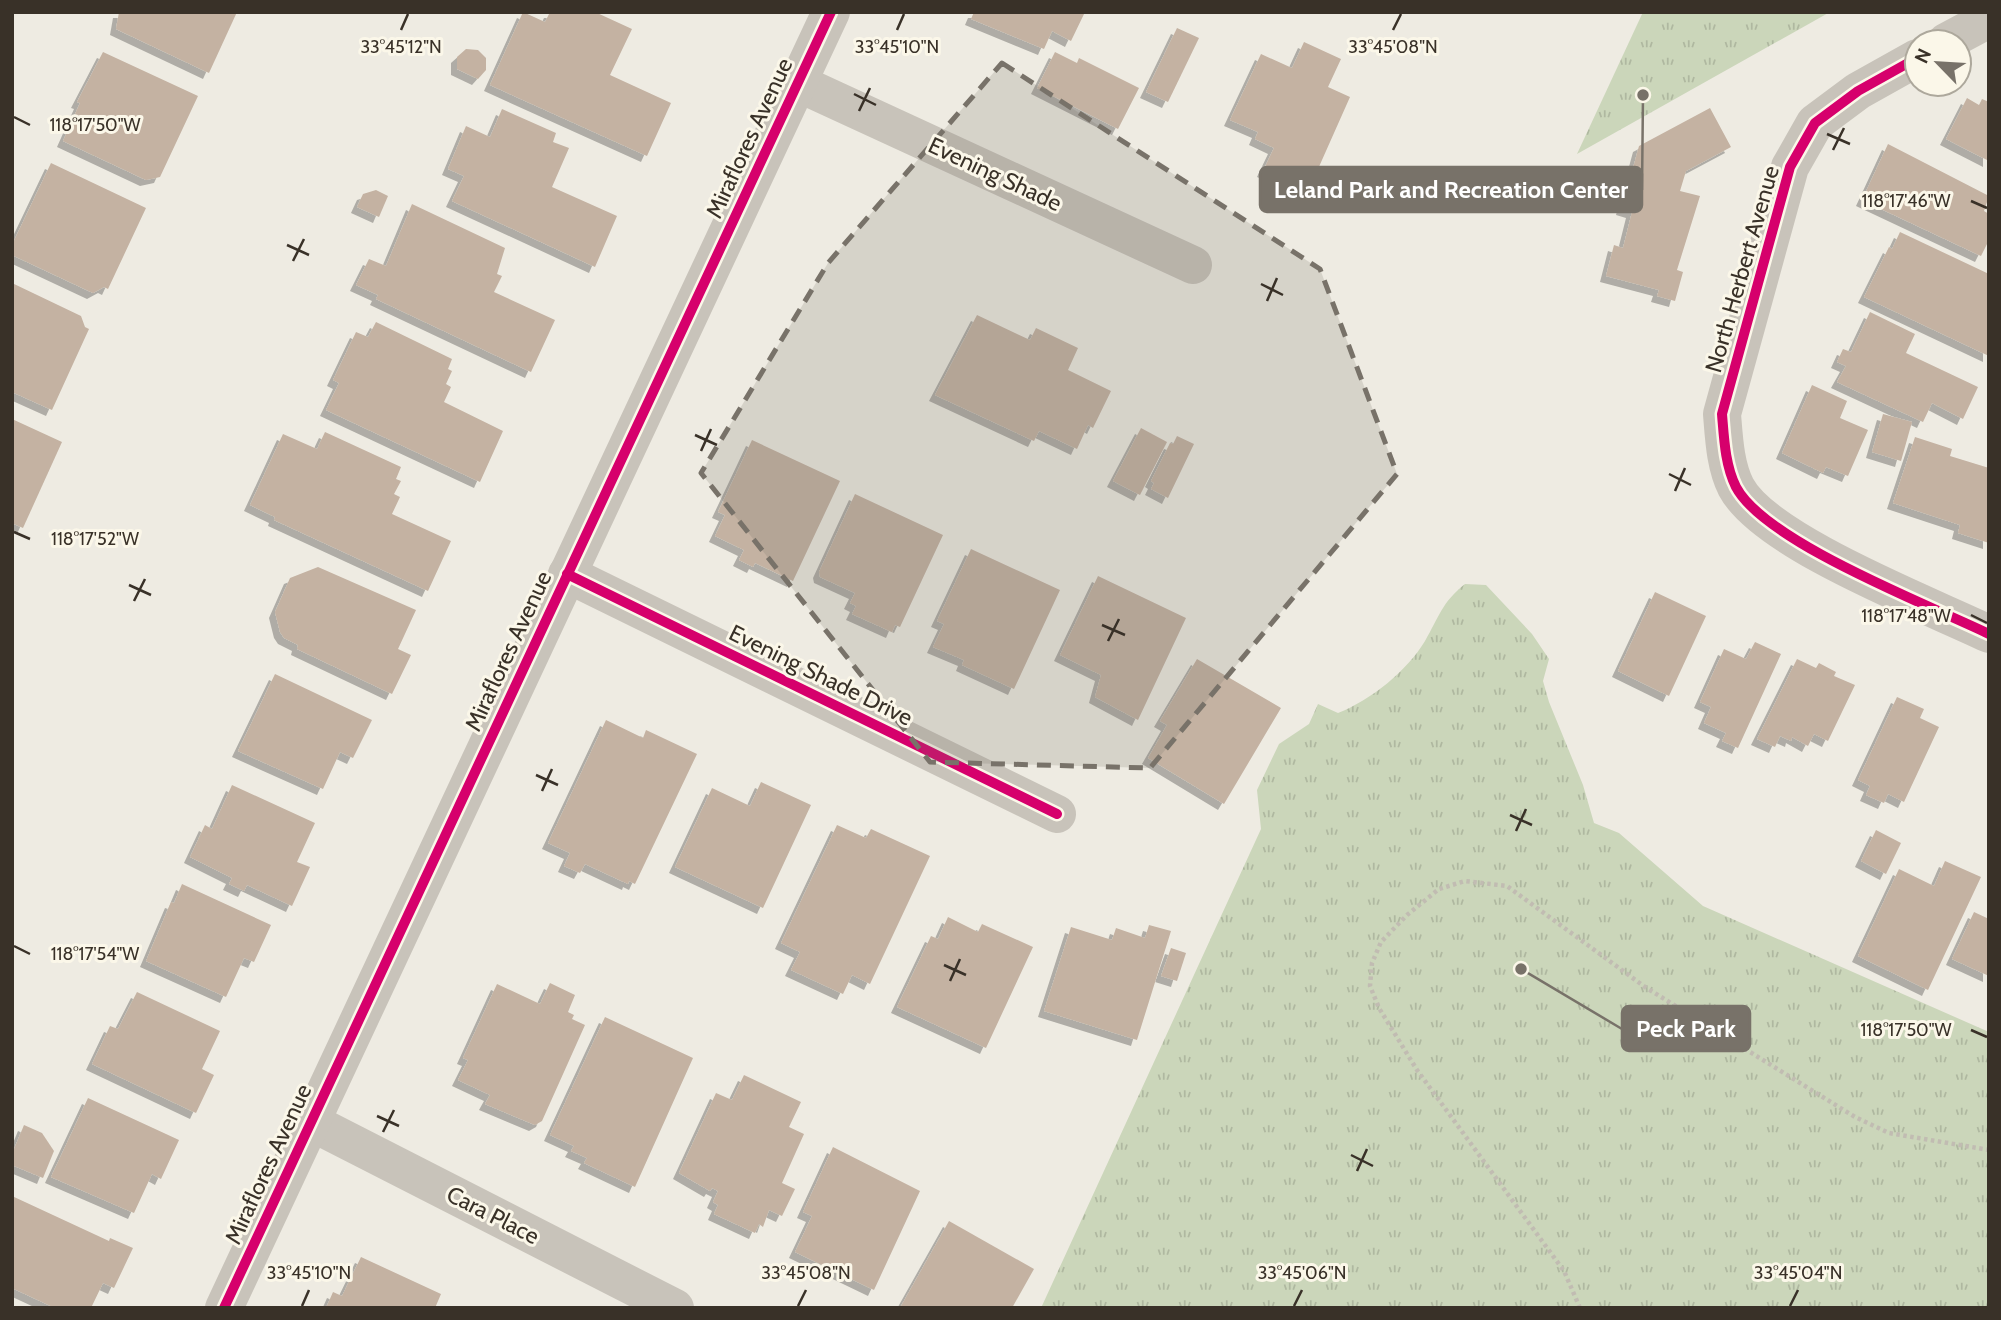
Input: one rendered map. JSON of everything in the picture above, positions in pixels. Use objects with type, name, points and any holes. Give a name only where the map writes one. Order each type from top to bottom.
[{"type":"street","name":"Miraflores Avenue","points":[[224,1308],[831,12]]},
{"type":"street","points":[[1973,28],[1989,19]]},
{"type":"street","name":"North Herbert Avenue","points":[[1903,66],[1858,91],[1815,123],[1790,167],[1723,414],[1728,467],[1737,488],[1753,509],[1797,542],[1989,634]]},
{"type":"street","name":"Evening Shade","points":[[798,83],[1193,265]]},
{"type":"street","name":"Evening Shade Drive","points":[[567,574],[1056,814]]},
{"type":"street","name":"Cara Place","points":[[311,1122],[675,1308]]},
{"type":"path","points":[[1580,1308],[1564,1271],[1418,1070],[1379,1008],[1370,986],[1372,963],[1381,942],[1407,915],[1439,889],[1465,881],[1507,886],[1644,987],[1855,1117],[1889,1133],[1989,1150]]},
{"type":"highlighted area","points":[[1002,63],[1320,269],[1397,474],[1150,768],[930,762],[701,473],[828,263]]},
{"type":"green space","points":[[1643,12],[1830,12],[1577,154]]},
{"type":"green space","points":[[1465,584],[1486,585],[1532,634],[1549,659],[1543,681],[1583,785],[1594,823],[1619,833],[1703,906],[1989,1032],[1989,1308],[1041,1308],[1261,829],[1257,790],[1279,744],[1309,724],[1318,704],[1338,713],[1363,700],[1398,674],[1425,641],[1446,604]]},
{"type":"building","points":[[119,12],[237,12],[209,73],[116,29]]},
{"type":"building","points":[[523,12],[545,22],[550,12],[595,12],[632,29],[610,75],[671,103],[647,156],[490,85]]},
{"type":"building","points":[[974,12],[1085,12],[1071,41],[1052,31],[1044,49],[971,19]]},
{"type":"building","points":[[1177,28],[1199,38],[1168,102],[1146,92]]},
{"type":"building","points":[[1304,42],[1341,59],[1328,87],[1350,97],[1318,169],[1322,171],[1312,193],[1263,171],[1274,148],[1255,139],[1258,132],[1230,120],[1261,54],[1292,68]]},
{"type":"building","points":[[466,49],[478,50],[486,58],[486,70],[478,79],[457,69],[457,57]]},
{"type":"building","points":[[103,52],[198,96],[160,177],[146,180],[63,141],[80,103],[77,102]]},
{"type":"building","points":[[1055,52],[1077,63],[1079,58],[1139,88],[1118,129],[1037,88]]},
{"type":"building","points":[[1967,98],[1979,105],[1982,99],[1989,102],[1989,161],[1946,139]]},
{"type":"building","points":[[1710,108],[1731,147],[1686,171],[1680,191],[1700,196],[1677,270],[1683,272],[1675,301],[1657,296],[1659,290],[1606,276],[1614,245],[1623,248],[1632,212],[1622,209],[1639,146]]},
{"type":"building","points":[[502,109],[556,133],[553,142],[569,148],[552,187],[617,216],[595,267],[452,201],[464,176],[448,169],[466,126],[490,137]]},
{"type":"building","points":[[1888,144],[1989,196],[1984,211],[1989,214],[1989,240],[1981,256],[1862,200]]},
{"type":"building","points":[[51,163],[146,208],[108,289],[104,287],[93,293],[12,255],[12,245]]},
{"type":"building","points":[[376,190],[388,196],[379,217],[357,207],[363,194]]},
{"type":"building","points":[[412,204],[505,248],[497,274],[502,276],[494,292],[555,320],[531,372],[376,299],[378,295],[356,285],[369,259],[386,266]]},
{"type":"building","points":[[1900,232],[1989,274],[1989,356],[1864,297],[1889,247],[1892,249]]},
{"type":"building","points":[[12,283],[81,316],[85,327],[89,329],[52,410],[12,392]]},
{"type":"building","points":[[1870,312],[1915,334],[1906,353],[1978,387],[1963,419],[1932,403],[1923,422],[1837,382],[1846,366],[1837,362],[1843,349],[1851,352]]},
{"type":"building","points":[[977,315],[1030,340],[1036,328],[1078,348],[1068,370],[1111,391],[1093,428],[1088,425],[1077,449],[1039,431],[1034,441],[935,395]]},
{"type":"building","points":[[376,322],[452,359],[448,369],[452,371],[446,384],[451,387],[444,402],[503,431],[480,482],[326,410],[339,383],[333,380],[356,332],[368,337]]},
{"type":"building","points":[[1812,385],[1847,401],[1840,418],[1868,430],[1848,476],[1826,467],[1823,473],[1782,453]]},
{"type":"building","points":[[1883,414],[1912,422],[1901,461],[1872,452]]},
{"type":"building","points":[[12,419],[62,442],[23,528],[12,523]]},
{"type":"building","points":[[1141,428],[1167,442],[1140,495],[1113,481]]},
{"type":"building","points":[[325,432],[401,467],[396,479],[401,481],[394,494],[400,497],[392,514],[451,541],[428,591],[274,520],[275,517],[250,505],[283,434],[317,449]]},
{"type":"building","points":[[1177,436],[1194,444],[1168,498],[1151,489],[1154,483],[1151,481],[1170,443],[1173,444]]},
{"type":"building","points":[[1915,437],[1952,449],[1950,456],[1989,468],[1989,543],[1958,533],[1960,525],[1893,503]]},
{"type":"building","points":[[752,440],[840,481],[793,581],[755,563],[753,567],[739,560],[744,550],[715,536],[725,515],[718,512]]},
{"type":"building","points":[[855,494],[943,535],[900,627],[895,625],[892,632],[852,614],[856,606],[850,603],[855,593],[820,577],[819,572]]},
{"type":"building","points":[[971,549],[1060,590],[1014,689],[962,665],[964,660],[933,647],[944,624],[937,621]]},
{"type":"building","points":[[318,567],[416,610],[398,649],[411,655],[392,694],[297,649],[298,645],[284,638],[280,632],[275,612],[290,578]]},
{"type":"building","points":[[1098,576],[1186,618],[1138,720],[1095,697],[1101,675],[1060,655]]},
{"type":"building","points":[[1655,592],[1706,616],[1669,696],[1618,671]]},
{"type":"building","points":[[1755,642],[1781,654],[1738,748],[1722,741],[1726,733],[1704,723],[1711,707],[1700,702],[1724,649],[1746,659]]},
{"type":"building","points":[[1197,659],[1281,708],[1224,804],[1148,758],[1167,725],[1160,721]]},
{"type":"building","points":[[1797,659],[1816,668],[1819,663],[1836,672],[1834,676],[1855,685],[1828,741],[1814,734],[1808,746],[1792,737],[1791,741],[1780,736],[1775,747],[1757,739]]},
{"type":"building","points":[[275,674],[372,720],[353,758],[340,752],[323,789],[238,751]]},
{"type":"building","points":[[1897,697],[1924,709],[1920,718],[1939,727],[1904,802],[1888,794],[1884,803],[1866,795],[1870,786],[1858,780]]},
{"type":"building","points":[[606,720],[643,738],[646,730],[697,754],[635,884],[629,881],[628,884],[585,864],[580,873],[564,866],[570,853],[548,843]]},
{"type":"building","points":[[761,782],[811,805],[763,908],[675,867],[712,788],[750,806]]},
{"type":"building","points":[[232,785],[315,823],[297,862],[310,867],[292,906],[247,885],[244,891],[229,884],[232,878],[190,857],[205,825],[212,829]]},
{"type":"building","points":[[837,825],[866,838],[871,829],[930,856],[870,984],[852,975],[843,994],[791,970],[800,952],[781,943]]},
{"type":"building","points":[[1876,830],[1901,843],[1886,874],[1861,861]]},
{"type":"building","points":[[1945,861],[1981,877],[1928,990],[1858,956],[1899,869],[1934,886]]},
{"type":"building","points":[[182,884],[271,925],[254,962],[244,958],[226,997],[146,961],[171,902],[174,903]]},
{"type":"building","points":[[1974,912],[1989,919],[1989,976],[1952,959]]},
{"type":"building","points":[[948,917],[978,932],[982,924],[1033,947],[986,1048],[897,1007],[931,936],[938,939]]},
{"type":"building","points":[[1149,925],[1171,931],[1137,1040],[1044,1011],[1071,927],[1112,940],[1116,928],[1145,938]]},
{"type":"building","points":[[1171,948],[1186,953],[1177,981],[1161,976]]},
{"type":"building","points":[[550,983],[575,995],[568,1012],[574,1015],[572,1019],[585,1025],[542,1121],[535,1125],[485,1104],[490,1095],[458,1080],[468,1060],[463,1058],[497,984],[540,1004]]},
{"type":"building","points":[[137,992],[220,1031],[202,1069],[214,1075],[196,1113],[92,1064],[110,1026],[118,1029]]},
{"type":"building","points":[[605,1017],[693,1058],[635,1187],[584,1163],[587,1158],[571,1151],[574,1146],[550,1135]]},
{"type":"building","points":[[744,1075],[801,1102],[789,1127],[804,1134],[782,1183],[795,1189],[782,1216],[769,1210],[763,1227],[759,1224],[755,1233],[714,1214],[718,1205],[713,1202],[718,1191],[712,1188],[710,1191],[679,1173],[716,1093],[732,1100]]},
{"type":"building","points":[[88,1098],[179,1140],[161,1179],[152,1174],[134,1213],[51,1177]]},
{"type":"building","points":[[24,1125],[42,1133],[54,1151],[43,1178],[12,1165],[12,1154]]},
{"type":"building","points":[[833,1147],[920,1191],[874,1290],[795,1252],[812,1216],[803,1212]]},
{"type":"building","points":[[12,1196],[109,1241],[110,1238],[133,1248],[114,1288],[103,1283],[91,1308],[55,1308],[12,1288]]},
{"type":"building","points":[[949,1221],[1034,1269],[1012,1308],[900,1308]]},
{"type":"building","points":[[361,1257],[441,1294],[435,1308],[326,1308],[333,1292],[342,1296]]},
{"type":"cycle path","points":[[224,1308],[831,12]]},
{"type":"cycle path","points":[[1903,66],[1858,91],[1815,123],[1790,167],[1722,414],[1724,442],[1729,470],[1736,487],[1753,508],[1779,529],[1851,570],[1989,634]]},
{"type":"cycle path","points":[[567,574],[1057,814]]},
{"type":"place","name":"Leland Park and Recreation Center","points":[[1643,95]]},
{"type":"place","name":"Peck Park","points":[[1521,969]]}]
